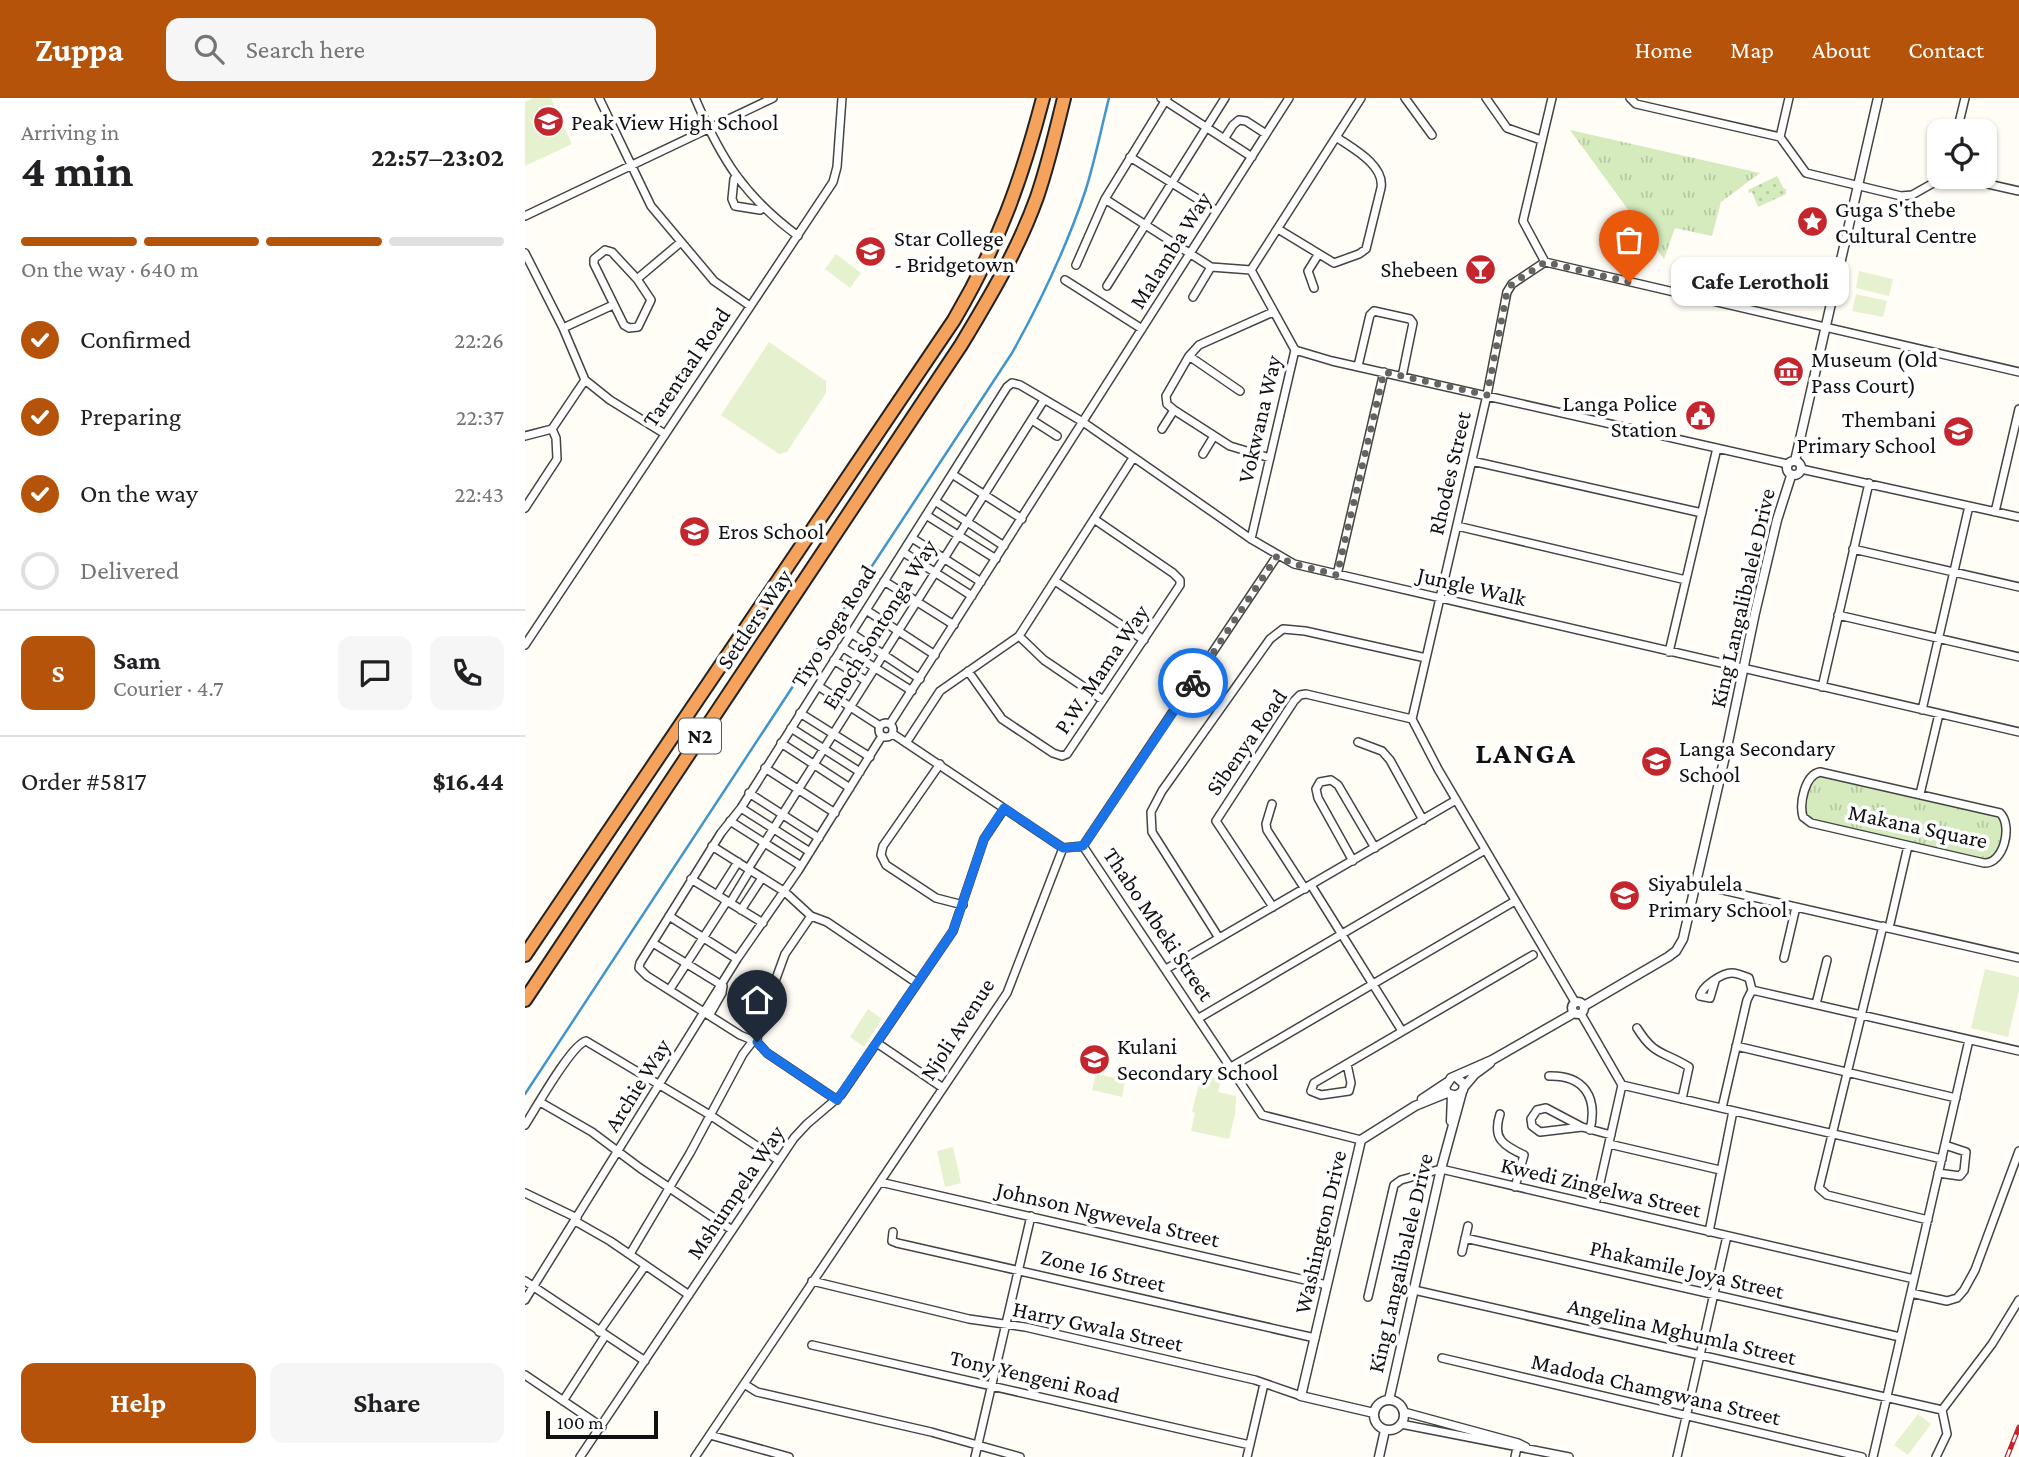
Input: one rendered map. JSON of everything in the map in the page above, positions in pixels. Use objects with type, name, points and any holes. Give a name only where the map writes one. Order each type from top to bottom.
[{"type":"highway","name":"Settlers Way","points":[[525,955],[954,320],[1011,207],[1043,98]]},
{"type":"highway","name":"Settlers Way","points":[[525,1000],[982,311],[1007,267],[1035,202],[1064,98]]},
{"type":"street","points":[[599,98],[648,201],[718,285],[750,306]]},
{"type":"street","points":[[695,98],[721,154],[737,176],[763,208],[798,236]]},
{"type":"street","points":[[525,216],[773,98]]},
{"type":"street","name":"Tarentaal Road","points":[[526,639],[833,182],[836,174],[842,98]]},
{"type":"street","points":[[1107,286],[1225,98]]},
{"type":"street","points":[[1105,199],[1212,267],[1251,271],[1361,98]]},
{"type":"street","points":[[1405,98],[1432,135]]},
{"type":"street","points":[[1486,98],[1507,128],[1541,141]]},
{"type":"street","points":[[1552,98],[1523,221],[1545,262],[2019,372]]},
{"type":"street","points":[[1780,137],[1789,98]]},
{"type":"street","name":"King Langalibalele Drive","points":[[1791,463],[1878,98]]},
{"type":"street","points":[[1960,119],[1965,98]]},
{"type":"street","points":[[1076,265],[1105,199],[1165,99],[1252,156]]},
{"type":"street","name":"Malamba Way","points":[[890,724],[1287,99]]},
{"type":"street","points":[[1630,99],[1636,104],[1780,137],[1806,173],[1907,196],[1927,186]]},
{"type":"street","points":[[1224,139],[1239,120],[1244,120],[1266,134]]},
{"type":"street","points":[[1277,229],[1330,262],[1338,262],[1366,249],[1382,183],[1368,160],[1336,137]]},
{"type":"street","points":[[1130,157],[1217,211]]},
{"type":"street","points":[[737,176],[734,179],[734,206],[760,210],[763,208]]},
{"type":"street","points":[[1997,186],[2019,191]]},
{"type":"street","points":[[636,279],[681,242]]},
{"type":"street","points":[[605,250],[612,252],[636,279],[651,300],[638,327],[629,328],[624,325],[594,259],[605,250]]},
{"type":"street","points":[[525,253],[563,328],[585,380],[603,395],[664,434]]},
{"type":"street","points":[[1314,288],[1308,271],[1318,255]]},
{"type":"street","name":"Rhodes Street","points":[[1412,719],[1487,395],[1507,292],[1512,284],[1545,262]]},
{"type":"street","points":[[1193,297],[1212,267]]},
{"type":"street","name":"Vokwana Way","points":[[1251,271],[1296,350],[1251,539]]},
{"type":"street","points":[[1065,281],[1142,329]]},
{"type":"street","points":[[563,328],[614,305]]},
{"type":"street","points":[[1358,366],[1370,315],[1374,311],[1410,319],[1413,323],[1402,377]]},
{"type":"street","points":[[1270,458],[1235,449],[1174,410],[1167,404],[1166,396],[1189,356],[1203,343],[1273,312]]},
{"type":"street","points":[[1296,350],[1402,377],[1800,464],[1801,469]]},
{"type":"street","points":[[1189,356],[1240,391]]},
{"type":"street","points":[[1337,575],[1384,372]]},
{"type":"street","points":[[525,436],[552,429],[585,380]]},
{"type":"street","name":"Tiyo Soga Road","points":[[670,989],[641,970],[639,965],[642,959],[1009,385],[1016,383],[1083,422],[1133,458]]},
{"type":"street","name":"Enoch Sontonga Way","points":[[670,989],[729,902],[1044,400]]},
{"type":"street","points":[[1995,512],[2019,409]]},
{"type":"street","points":[[1162,429],[1174,410]]},
{"type":"street","points":[[1031,420],[1057,436]]},
{"type":"street","points":[[525,508],[557,459],[556,438],[552,429]]},
{"type":"street","points":[[1203,454],[1214,436]]},
{"type":"street","points":[[1669,652],[1717,448]]},
{"type":"street","points":[[906,743],[940,691],[1019,636],[1133,458]]},
{"type":"street","name":"Jungle Walk","points":[[1133,458],[1251,539],[1294,564],[2019,732]]},
{"type":"street","points":[[1472,461],[1702,513]]},
{"type":"street","points":[[1791,463],[1787,471],[1791,476],[1798,474],[1801,469]]},
{"type":"street","points":[[1801,469],[2019,517]]},
{"type":"street","points":[[952,474],[1022,519]]},
{"type":"street","name":"King Langalibalele Drive","points":[[1456,1077],[1492,1060],[1676,951],[1685,933],[1774,532],[1791,476]]},
{"type":"street","points":[[1822,687],[1869,483]]},
{"type":"street","points":[[935,501],[1005,546]]},
{"type":"street","points":[[1922,710],[1969,506]]},
{"type":"street","points":[[926,515],[996,559]]},
{"type":"street","name":"P.W. Mama Way","points":[[968,671],[1002,719],[1060,756],[1067,754],[1179,588],[1180,580],[1094,519]]},
{"type":"street","points":[[1457,526],[1686,580]]},
{"type":"street","points":[[912,538],[981,582]]},
{"type":"street","points":[[1853,549],[2019,587]]},
{"type":"street","points":[[903,552],[972,596]]},
{"type":"street","points":[[893,734],[1063,848],[1083,846],[1277,556]]},
{"type":"street","points":[[884,581],[954,625]]},
{"type":"street","points":[[1055,581],[1143,640]]},
{"type":"street","points":[[866,610],[935,655]]},
{"type":"street","points":[[1838,615],[2019,657]]},
{"type":"street","points":[[1219,938],[1154,837],[1149,817],[1162,791],[1271,639],[1283,629],[1305,631],[1426,658]]},
{"type":"street","points":[[851,633],[920,678]]},
{"type":"street","points":[[1019,636],[1038,656],[1103,700]]},
{"type":"street","points":[[842,647],[912,691]]},
{"type":"street","points":[[834,660],[866,681]]},
{"type":"street","points":[[818,686],[880,726]]},
{"type":"street","name":"Sibenya Road","points":[[1273,907],[1216,821],[1294,701],[1300,695],[1306,694],[1412,719]]},
{"type":"street","points":[[800,713],[870,757]]},
{"type":"street","points":[[1920,794],[1939,714]]},
{"type":"street","points":[[1412,719],[1456,800],[1622,1085],[1595,1205]]},
{"type":"street","points":[[880,726],[890,724],[894,729],[893,734]]},
{"type":"street","points":[[880,726],[879,732],[882,736],[887,738],[893,734]]},
{"type":"street","points":[[791,728],[860,772]]},
{"type":"street","name":"Archie Way","points":[[525,1300],[707,1013],[737,959],[785,892],[882,736]]},
{"type":"street","points":[[1358,742],[1382,751],[1390,760],[1423,820]]},
{"type":"street","points":[[781,743],[850,789]]},
{"type":"street","points":[[940,764],[883,846],[881,855],[886,865],[936,898],[963,905]]},
{"type":"street","points":[[765,768],[835,813]]},
{"type":"street","name":"Makana Square","points":[[1821,772],[2000,813],[2006,823],[1997,860],[1988,864],[1908,846],[1808,822],[1802,811],[1811,776],[1821,772]]},
{"type":"street","points":[[1353,861],[1318,798],[1316,789],[1320,782],[1331,780],[1338,785],[1375,848]]},
{"type":"street","points":[[749,793],[819,838]]},
{"type":"street","points":[[1166,969],[1456,800]]},
{"type":"street","points":[[1272,804],[1266,824],[1267,830],[1341,934],[1402,1031]]},
{"type":"street","points":[[741,808],[810,852]]},
{"type":"street","name":"Mshumpela Way","points":[[580,1457],[778,1160],[800,1130],[837,1100],[953,931],[984,839],[1004,808]]},
{"type":"street","points":[[730,821],[801,866]]},
{"type":"street","points":[[712,846],[785,892],[811,916],[827,922],[917,983]]},
{"type":"street","name":"Thabo Mbeki Street","points":[[1083,846],[1259,1111],[1265,1116],[1361,1140]]},
{"type":"street","points":[[1908,846],[1861,1014],[1818,1184],[1820,1191],[1827,1195],[1927,1220]]},
{"type":"street","name":"Njoli Avenue","points":[[695,1457],[1007,993],[1063,848]]},
{"type":"street","points":[[1199,1018],[1485,850]]},
{"type":"street","points":[[717,895],[738,862]]},
{"type":"street","points":[[741,910],[762,878]]},
{"type":"street","points":[[691,879],[763,923]]},
{"type":"street","points":[[1696,884],[2019,958]]},
{"type":"street","points":[[1231,1067],[1515,901]]},
{"type":"street","points":[[1784,958],[1796,907]]},
{"type":"street","points":[[669,916],[737,959]]},
{"type":"street","points":[[630,1254],[673,1189],[743,1054],[755,1041],[785,954],[811,916]]},
{"type":"street","points":[[653,943],[722,985]]},
{"type":"street","points":[[1347,1064],[1351,1083],[1349,1091],[1321,1095],[1311,1091],[1314,1083],[1533,955]]},
{"type":"street","points":[[1816,1004],[1827,960]]},
{"type":"street","points":[[1715,981],[1732,973],[1750,979],[1752,990],[1747,1000],[1722,1108]]},
{"type":"street","points":[[670,989],[755,1041],[767,1053],[837,1100]]},
{"type":"street","points":[[1752,990],[2019,1051]]},
{"type":"street","points":[[1637,1028],[1649,1046],[1689,1067],[1682,1099]]},
{"type":"street","points":[[1873,1457],[1969,1040]]},
{"type":"street","points":[[525,1125],[572,1052],[582,1042],[588,1041],[778,1160]]},
{"type":"street","points":[[877,1044],[943,1088]]},
{"type":"street","points":[[1736,1046],[1956,1098]]},
{"type":"street","name":"King Langalibalele Drive","points":[[1389,1400],[1441,1169],[1463,1090],[1475,1074],[1489,1066],[1492,1060]]},
{"type":"street","points":[[1549,1076],[1569,1078],[1590,1096],[1593,1109],[1586,1129]]},
{"type":"street","points":[[1456,1077],[1462,1081],[1463,1090],[1449,1094],[1446,1083],[1456,1077]]},
{"type":"street","name":"Washington Drive","points":[[1301,1396],[1361,1140],[1446,1083]]},
{"type":"street","points":[[1622,1085],[1942,1159]]},
{"type":"street","name":"King Langalibalele Drive","points":[[1449,1094],[1450,1135]]},
{"type":"street","name":"Washington Drive","points":[[1415,1106],[1449,1094]]},
{"type":"street","points":[[540,1102],[586,1128],[733,1230]]},
{"type":"street","points":[[1586,1129],[1540,1132],[1532,1126],[1531,1119],[1537,1110],[1546,1108],[1586,1129],[1611,1135]]},
{"type":"street","points":[[1709,1232],[1733,1111]]},
{"type":"street","points":[[1500,1114],[1496,1129],[1500,1139],[1508,1147],[1524,1155],[1515,1187]]},
{"type":"street","points":[[1609,1144],[1720,1170]]},
{"type":"street","points":[[1938,1173],[1960,1176],[1964,1171],[1966,1152],[1945,1145]]},
{"type":"street","points":[[1911,1293],[1947,1301],[1957,1298],[1964,1290],[1975,1270],[2019,1151]]},
{"type":"street","name":"Kwedi Zingelwa Street","points":[[1368,1297],[1394,1185],[1401,1180],[1441,1169],[1914,1279]]},
{"type":"street","name":"Johnson Ngwevela Street","points":[[880,1182],[1327,1285]]},
{"type":"street","points":[[525,1193],[576,1219],[689,1295]]},
{"type":"street","points":[[975,1457],[1031,1216]]},
{"type":"street","points":[[1462,1252],[1468,1226]]},
{"type":"street","name":"Zone 16 Street","points":[[893,1232],[891,1240],[894,1242],[1315,1338]]},
{"type":"street","points":[[1677,1457],[1727,1236]]},
{"type":"street","name":"Phakamile Joya Street","points":[[1465,1238],[1901,1337]]},
{"type":"street","points":[[565,1403],[602,1334],[645,1266]]},
{"type":"street","points":[[525,1280],[645,1361]]},
{"type":"street","name":"Harry Gwala Street","points":[[812,1282],[969,1319],[1025,1327],[1374,1413]]},
{"type":"street","name":"Angelina Mghumla Street","points":[[1414,1290],[1942,1410]]},
{"type":"street","points":[[1936,1457],[1947,1434],[1942,1410],[1992,1344],[2019,1300]]},
{"type":"street","name":"Tony Yengeni Road","points":[[812,1345],[1250,1445]]},
{"type":"street","name":"Madoda Chamgwana Street","points":[[1442,1358],[1861,1457]]},
{"type":"street","points":[[525,1376],[602,1427]]},
{"type":"street","points":[[744,1384],[757,1392],[1020,1457]]},
{"type":"street","points":[[1247,1457],[1264,1384]]},
{"type":"street","points":[[1514,1444],[1401,1424],[1392,1430],[1385,1430],[1376,1424],[1374,1413],[1379,1404],[1389,1400],[1400,1405],[1404,1412],[1427,1420],[1569,1457]]},
{"type":"street","points":[[1401,1424],[1404,1412]]},
{"type":"street","points":[[1379,1457],[1385,1430]]},
{"type":"street","points":[[710,1436],[789,1457]]},
{"type":"street","points":[[1508,1457],[1514,1444]]},
{"type":"street","points":[[1514,1444],[1515,1457]]},
{"type":"green space","name":"Peak View High School","points":[[533,98],[551,98],[572,144],[525,166],[525,102]]},
{"type":"green space","points":[[1570,130],[1760,173],[1721,202],[1712,236],[1675,228],[1664,259]]},
{"type":"green space","points":[[1777,176],[1786,189],[1786,194],[1758,207],[1752,192],[1749,193],[1748,190]]},
{"type":"green space","points":[[836,254],[861,273],[850,288],[825,269]]},
{"type":"green space","points":[[1859,271],[1893,279],[1889,296],[1856,288]]},
{"type":"green space","points":[[1856,294],[1887,301],[1883,317],[1852,311]]},
{"type":"green space","points":[[769,342],[826,381],[826,393],[787,452],[779,454],[721,415]]},
{"type":"green space","points":[[1821,775],[1996,815],[2000,817],[2003,826],[1997,854],[1988,861],[1811,820],[1805,806],[1807,796],[1812,780]]},
{"type":"green space","points":[[1985,969],[2019,977],[2019,991],[2008,1037],[1971,1028]]},
{"type":"green space","points":[[868,1009],[882,1019],[864,1047],[850,1037]]},
{"type":"green space","points":[[1096,1074],[1125,1080],[1122,1097],[1092,1090]]},
{"type":"green space","points":[[1201,1075],[1221,1079],[1218,1092],[1236,1096],[1229,1139],[1191,1131],[1195,1113],[1192,1112]]},
{"type":"green space","points":[[953,1147],[961,1183],[945,1187],[937,1151]]},
{"type":"green space","points":[[1918,1414],[1931,1424],[1908,1455],[1894,1445]]},
{"type":"waterway","points":[[525,1094],[1012,353],[1052,274],[1078,213],[1109,98]]},
{"type":"railway","points":[[2007,1457],[2019,1427]]},
{"type":"way so far","points":[[1193,683],[1277,556],[1294,564],[1337,575],[1384,372],[1487,395],[1504,303],[1512,284],[1545,262],[1629,282]]},
{"type":"place","name":"Peak View High School","points":[[548,122]]},
{"type":"place","name":"Guga S'thebe Cultural Centre","points":[[1812,222]]},
{"type":"place","name":"Star College - Bridgetown","points":[[871,251]]},
{"type":"place","name":"Shebeen","points":[[1481,269]]},
{"type":"place","name":"Cafe Lerotholi","points":[[1629,282]]},
{"type":"place","name":"Museum (Old Pass Court)","points":[[1788,372]]},
{"type":"place","name":"Langa Police Station","points":[[1700,416]]},
{"type":"place","name":"Thembani Primary School","points":[[1959,432]]},
{"type":"place","name":"Eros School","points":[[695,531]]},
{"type":"place","name":"Langa Secondary School","points":[[1656,761]]},
{"type":"place","name":"Siyabulela Primary School","points":[[1625,896]]},
{"type":"place","name":"Kulani Secondary School","points":[[1094,1059]]},
{"type":"district","name":"LANGA","points":[[1526,753]]},
{"type":"route","points":[[757,1042],[767,1053],[837,1100],[953,931],[984,839],[1004,808],[1063,848],[1083,846],[1193,683]]}]
